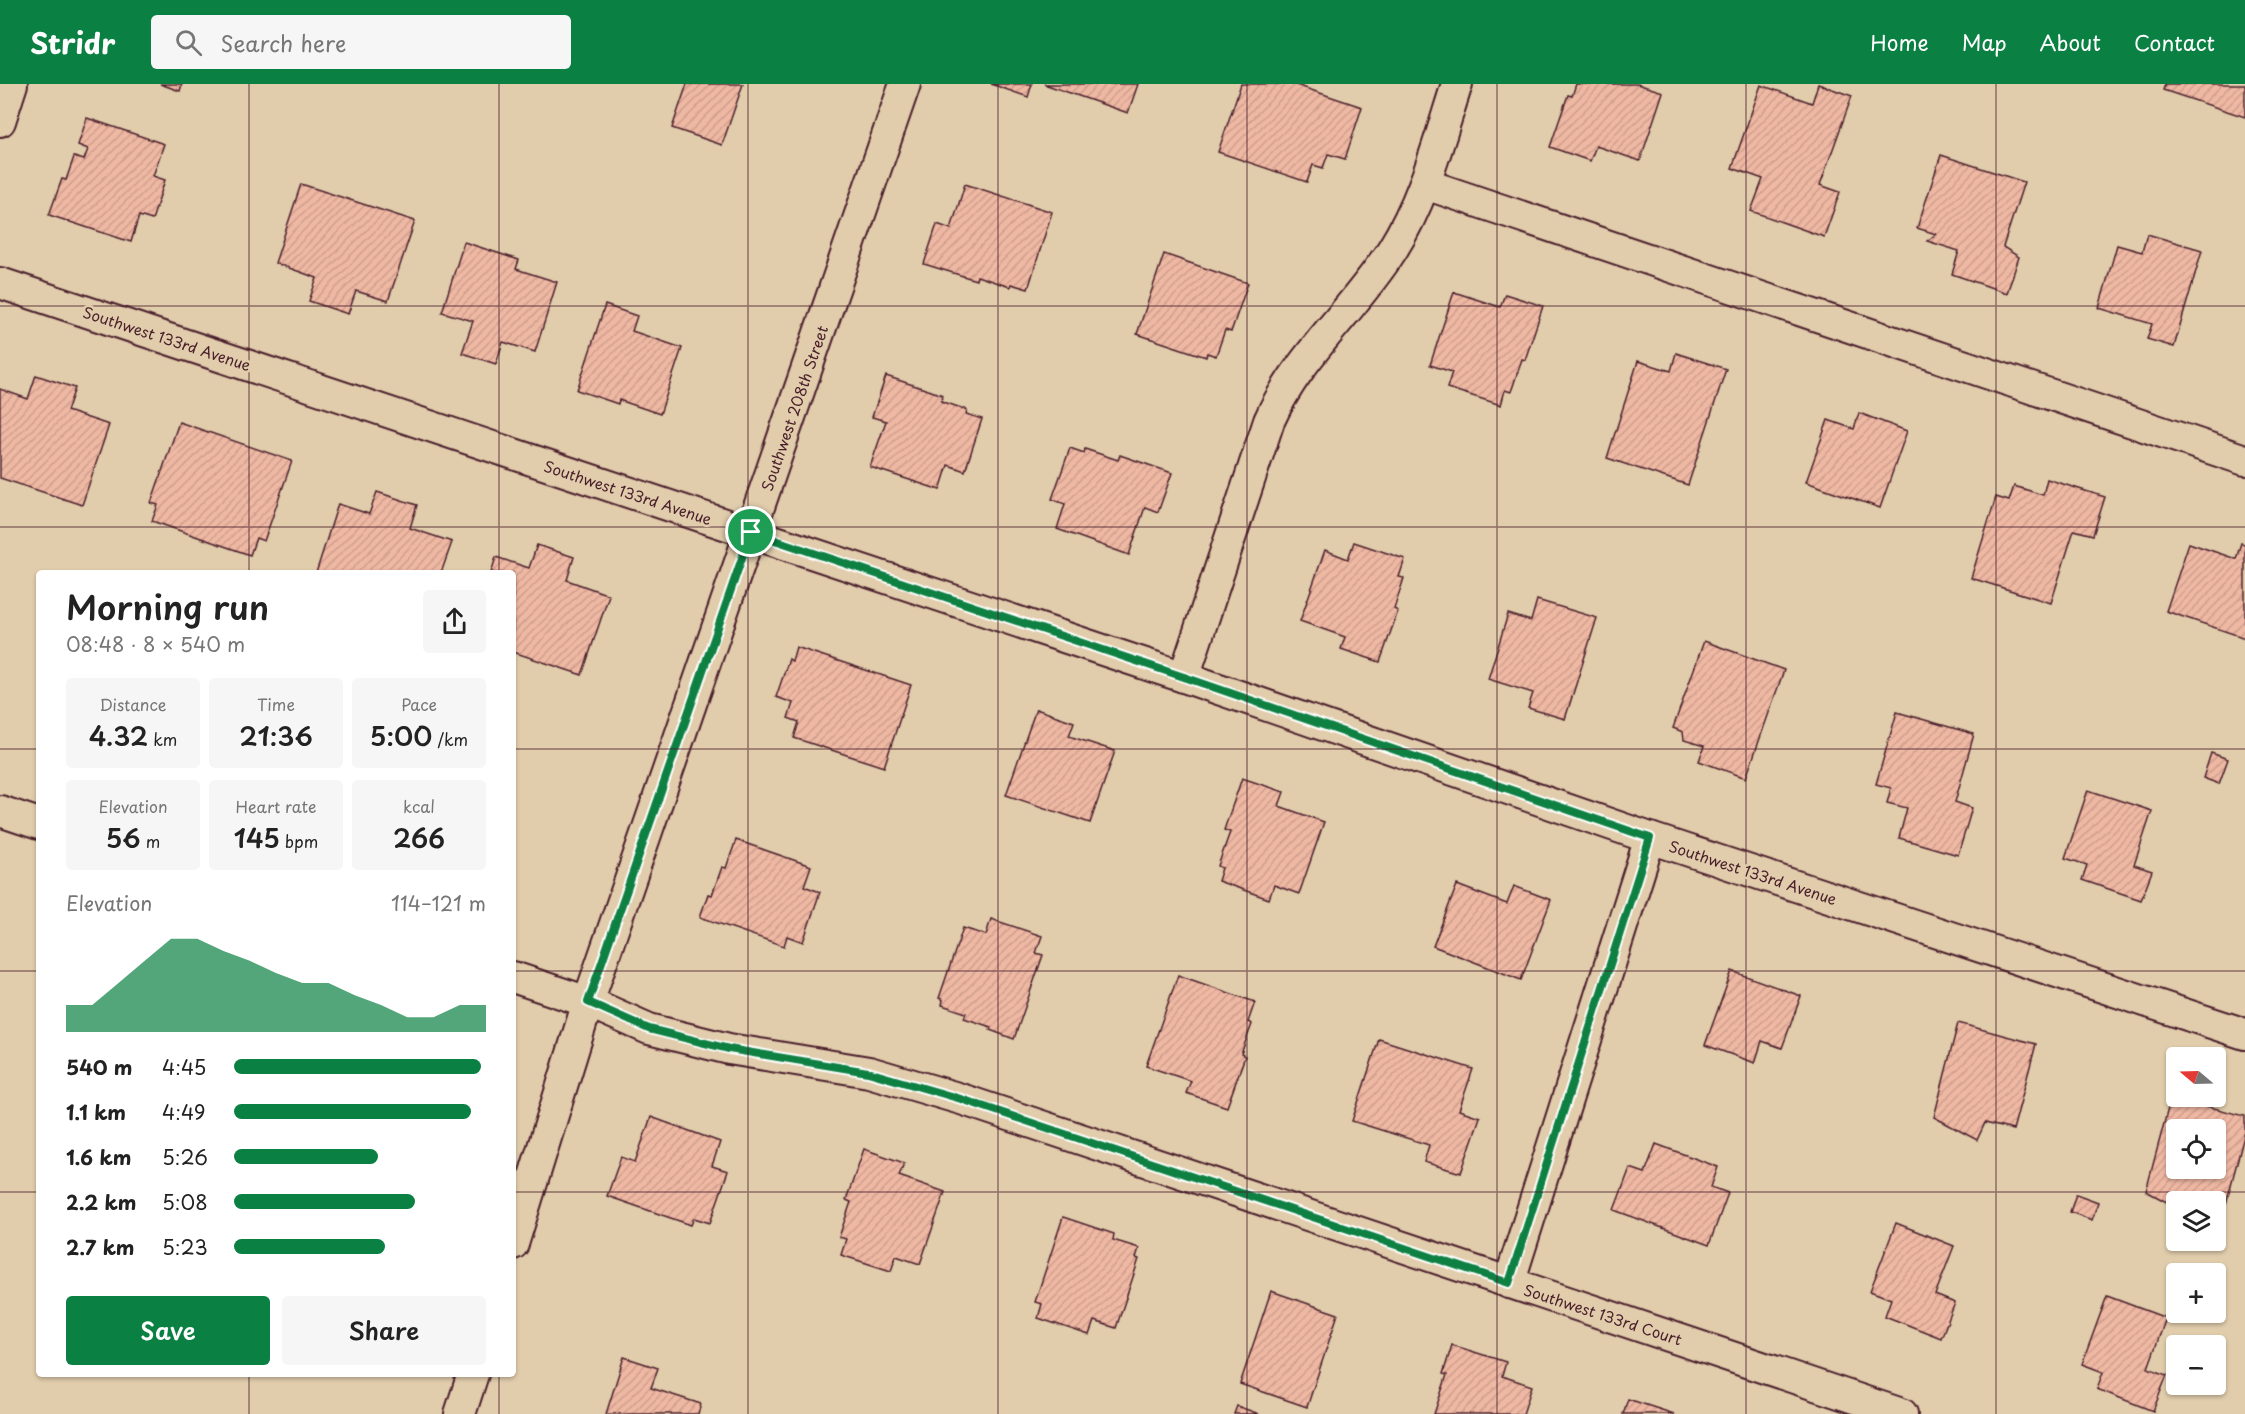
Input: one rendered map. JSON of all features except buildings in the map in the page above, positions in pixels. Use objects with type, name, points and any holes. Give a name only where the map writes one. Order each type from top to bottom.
[{"type":"street","points":[[0,121],[12,84]]},
{"type":"street","name":"Southwest 208th Street","points":[[516,1234],[588,1002],[905,84]]},
{"type":"street","points":[[1184,677],[1269,421],[1280,397],[1303,363],[1376,275],[1394,248],[1425,183],[1457,84]]},
{"type":"street","points":[[1425,183],[2245,460]]},
{"type":"street","name":"Southwest 133rd Avenue","points":[[0,283],[1184,677],[1650,838],[2245,1034]]},
{"type":"street","points":[[0,811],[36,823]]},
{"type":"street","points":[[1509,1283],[1650,838]]},
{"type":"street","name":"Southwest 133rd Court","points":[[516,978],[588,1002],[649,1029],[729,1049],[868,1072],[961,1099],[1902,1414]]},
{"type":"street","points":[[460,1414],[472,1377]]},
{"type":"route","points":[[751,532],[1184,677],[1650,838],[1509,1283],[961,1099],[868,1072],[729,1049],[649,1029],[588,1002],[751,532]]}]
